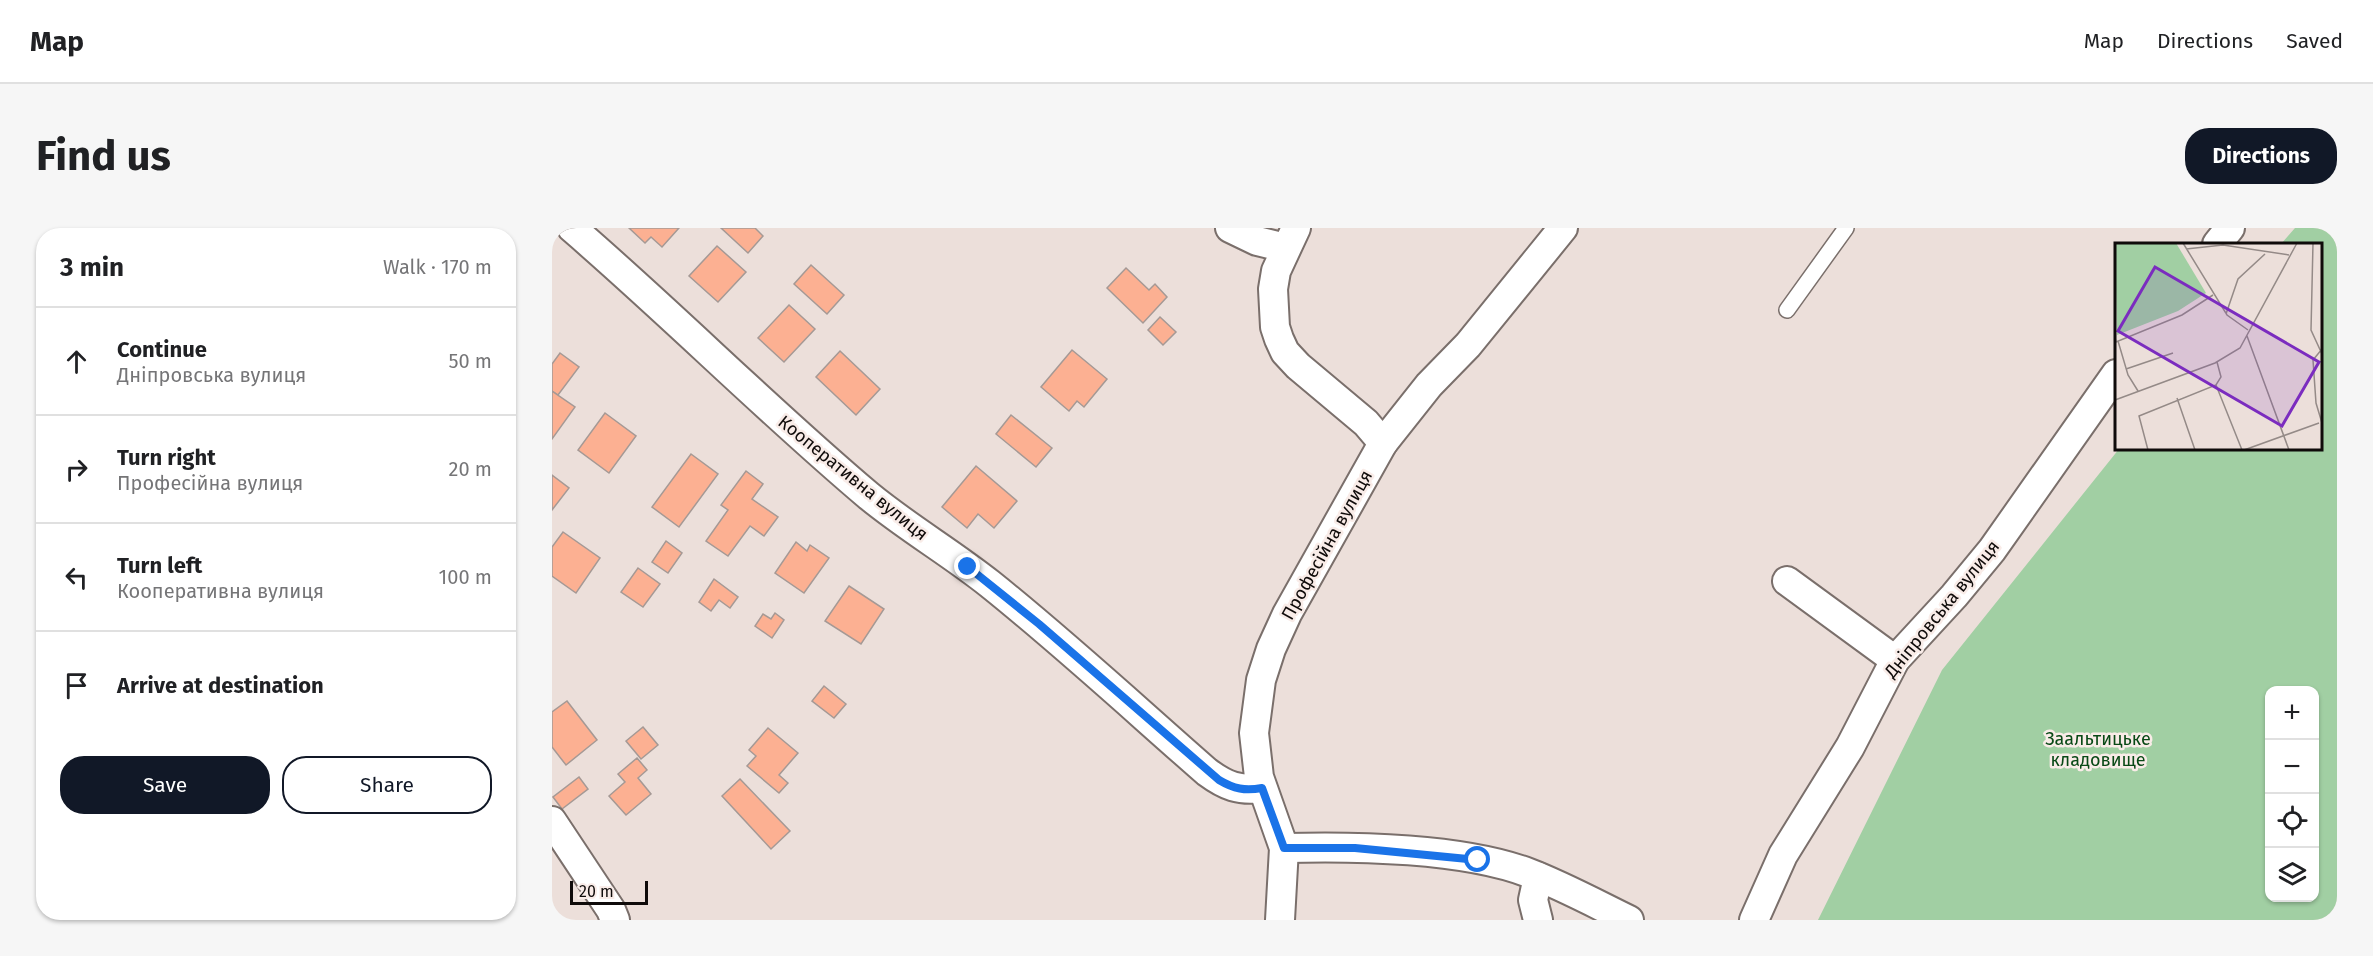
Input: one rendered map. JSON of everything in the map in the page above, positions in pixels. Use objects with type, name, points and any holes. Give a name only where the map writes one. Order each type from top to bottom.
[{"type":"street","name":"Кооперативна вулиця","points":[[572,228],[778,417],[869,495],[913,531],[968,567],[1014,604],[1207,772],[1233,788],[1245,790],[1262,788]]},
{"type":"street","points":[[1230,228],[1257,241],[1291,238],[1276,271],[1273,289],[1275,327],[1285,351],[1323,388],[1366,423],[1383,443]]},
{"type":"street","name":"Професійна вулиця","points":[[1280,920],[1284,848],[1262,788],[1256,762],[1254,733],[1257,703],[1265,665],[1287,614],[1383,443],[1429,385],[1468,345],[1563,228]]},
{"type":"street","points":[[2218,243],[2230,228]]},
{"type":"street","name":"Дніпровська вулиця","points":[[1754,920],[1783,855],[1850,747],[1895,660],[1954,596],[1992,550],[2115,375]]},
{"type":"street","points":[[1787,581],[1895,660]]},
{"type":"street","points":[[552,821],[611,910],[615,920]]},
{"type":"street","points":[[1284,848],[1355,848],[1448,856],[1501,865],[1538,877],[1629,920]]},
{"type":"street","points":[[1538,877],[1533,900],[1538,920]]},
{"type":"lane","points":[[1787,310],[1846,228]]},
{"type":"green space","name":"Заальтицьке кладовище","points":[[2295,228],[2337,228],[2337,920],[1818,920],[1942,670],[2118,450],[2322,450],[2322,243],[2282,243]]},
{"type":"building","points":[[629,228],[679,228],[662,247],[651,237],[645,243]]},
{"type":"building","points":[[721,228],[755,228],[763,236],[748,253]]},
{"type":"building","points":[[717,246],[746,272],[718,302],[689,276]]},
{"type":"building","points":[[811,265],[844,295],[827,314],[794,284]]},
{"type":"building","points":[[1126,268],[1149,290],[1155,284],[1167,297],[1143,323],[1107,288]]},
{"type":"building","points":[[789,305],[815,329],[784,362],[758,338]]},
{"type":"building","points":[[1160,317],[1176,332],[1163,345],[1148,330]]},
{"type":"building","points":[[1072,350],[1107,379],[1084,407],[1077,401],[1069,411],[1041,387]]},
{"type":"building","points":[[840,351],[880,389],[856,415],[816,377]]},
{"type":"building","points":[[560,353],[579,367],[558,395],[552,391],[552,364]]},
{"type":"building","points":[[552,391],[575,407],[552,439]]},
{"type":"building","points":[[605,413],[636,436],[609,473],[578,450]]},
{"type":"building","points":[[1011,415],[1052,448],[1036,467],[996,434]]},
{"type":"building","points":[[691,454],[718,474],[679,527],[652,507]]},
{"type":"building","points":[[976,466],[1017,501],[994,528],[978,514],[967,528],[942,507]]},
{"type":"building","points":[[746,471],[763,484],[752,499],[778,517],[764,536],[750,526],[728,556],[706,541],[728,510],[721,505]]},
{"type":"building","points":[[552,475],[569,488],[552,510]]},
{"type":"building","points":[[563,532],[600,558],[576,593],[552,576],[552,547]]},
{"type":"building","points":[[666,541],[682,553],[668,573],[652,562]]},
{"type":"building","points":[[796,542],[807,551],[810,545],[829,558],[804,593],[775,573]]},
{"type":"building","points":[[638,568],[660,584],[643,607],[621,592]]},
{"type":"building","points":[[714,579],[738,597],[730,608],[719,600],[711,611],[699,602]]},
{"type":"building","points":[[849,586],[884,609],[861,644],[825,621]]},
{"type":"building","points":[[775,613],[784,620],[772,638],[755,626],[763,614],[771,619]]},
{"type":"building","points":[[824,686],[846,704],[834,718],[812,701]]},
{"type":"building","points":[[567,701],[597,740],[566,765],[552,747],[552,712]]},
{"type":"building","points":[[643,727],[658,745],[641,759],[626,741]]},
{"type":"building","points":[[768,728],[798,753],[779,775],[788,783],[779,793],[747,766],[756,756],[749,750]]},
{"type":"building","points":[[637,758],[647,770],[638,778],[651,794],[626,815],[609,796],[625,782],[618,774]]},
{"type":"building","points":[[579,777],[588,789],[562,809],[553,797]]},
{"type":"building","points":[[740,779],[790,831],[771,849],[722,796]]},
{"type":"route","points":[[968,567],[1039,624],[1207,772],[1233,788],[1245,790],[1262,788],[1284,848],[1355,848],[1478,860]]}]
